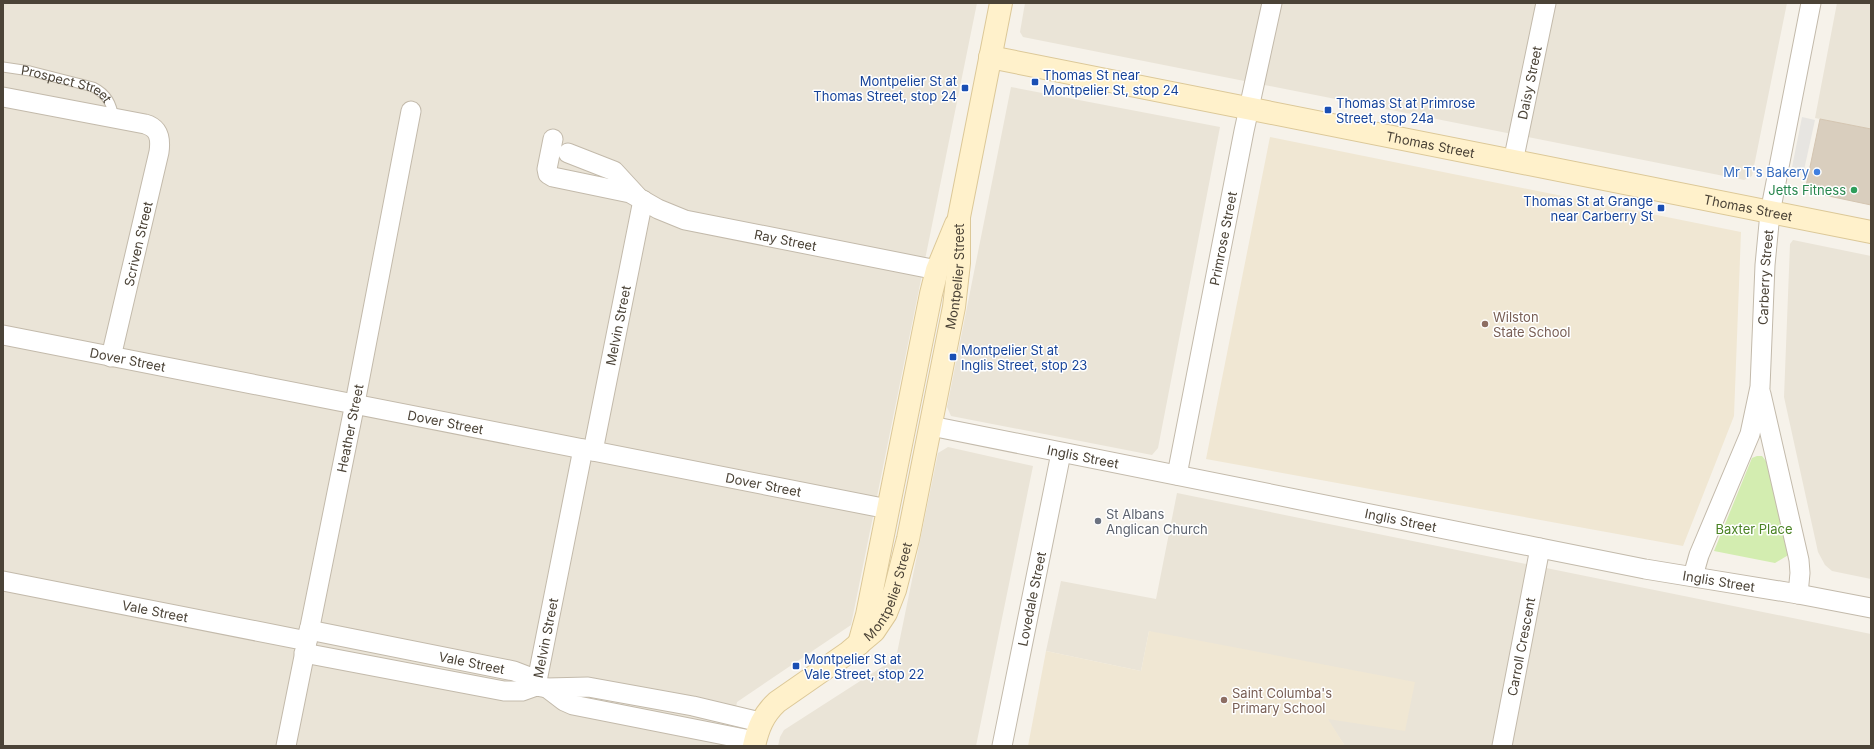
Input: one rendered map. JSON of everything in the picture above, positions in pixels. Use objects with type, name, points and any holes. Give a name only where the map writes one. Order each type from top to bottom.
[{"type":"street","name":"Montpelier Street","points":[[859,644],[880,624],[892,600],[908,539],[955,299],[959,263],[959,217],[1001,3]]},
{"type":"street","name":"Primrose Street","points":[[1177,475],[1272,3]]},
{"type":"street","name":"Daisy Street","points":[[1513,162],[1546,3]]},
{"type":"street","name":"Carberry Street","points":[[1693,576],[1699,556],[1750,434],[1760,387],[1764,265],[1770,213],[1811,3]]},
{"type":"street","name":"Thomas Street","points":[[990,57],[1871,232]]},
{"type":"street","name":"Prospect Street","points":[[3,97],[147,124],[157,131]]},
{"type":"street","name":"Heather Street","points":[[286,746],[355,403],[411,110]]},
{"type":"street","name":"Scriven Street","points":[[111,357],[159,152],[160,141],[157,131]]},
{"type":"street","name":"Ray Street","points":[[552,139],[547,169],[551,176],[621,190],[641,198],[667,214],[685,220],[937,270]]},
{"type":"street","name":"Ray Street","points":[[568,153],[614,171],[641,198]]},
{"type":"street","name":"Melvin Street","points":[[542,687],[588,450],[641,198]]},
{"type":"street","name":"Montpelier Street","points":[[859,644],[867,615],[937,270],[959,217]]},
{"type":"street","name":"Dover Street","points":[[3,335],[888,509]]},
{"type":"street","name":"Carberry Street","points":[[1760,387],[1800,567],[1798,594]]},
{"type":"street","name":"Inglis Street","points":[[931,426],[1540,548],[1871,608]]},
{"type":"street","points":[[1744,447],[1760,447],[1774,451]]},
{"type":"street","name":"Lovedale Street","points":[[1004,745],[1061,453]]},
{"type":"street","name":"Carroll Crescent","points":[[1502,746],[1540,548]]},
{"type":"street","name":"Vale Street","points":[[3,581],[307,641],[519,672],[564,701],[573,705],[756,736]]},
{"type":"street","points":[[756,736],[777,702],[859,644]]},
{"type":"lane","name":"Prospect Street","points":[[3,67],[36,72],[94,87],[101,91],[110,102],[114,119]]},
{"type":"shaded area","points":[[3,3],[977,3],[851,625],[737,702],[728,746],[3,746]]},
{"type":"shaded area","points":[[1025,3],[1787,3],[1752,176],[1744,180],[1023,37],[1020,32]]},
{"type":"shaded area","points":[[1837,3],[1871,3],[1871,129],[1815,118]]},
{"type":"shaded area","points":[[1011,87],[1220,127],[1158,448],[1152,455],[951,416],[947,407]]},
{"type":"shaded area","points":[[1802,117],[1815,120],[1804,170],[1792,167]]},
{"type":"shaded area","name":"Wilston State School","points":[[1270,137],[1741,232],[1734,416],[1683,546],[1206,459]]},
{"type":"shaded area","points":[[1793,240],[1871,256],[1871,579],[1832,571],[1825,565],[1818,552],[1784,397],[1790,244]]},
{"type":"shaded area","points":[[948,447],[1033,466],[976,746],[778,746],[780,737],[784,730],[896,658],[938,453]]},
{"type":"shaded area","points":[[1177,493],[1871,634],[1871,746],[1345,746],[1327,719],[1149,631],[1141,671],[1046,651],[1061,581],[1156,599]]},
{"type":"shaded area","name":"Saint Columba's Primary School","points":[[1149,631],[1415,682],[1405,731],[1328,719],[1345,746],[1028,746],[1046,651],[1141,671]]},
{"type":"green space","name":"Baxter Place","points":[[1762,456],[1766,461],[1790,554],[1775,563],[1714,551],[1752,458]]},
{"type":"building","points":[[1820,119],[1871,129],[1871,205],[1805,191]]},
{"type":"place","name":"Thomas St near Montpelier St, stop 24","points":[[1035,82]]},
{"type":"place","name":"Montpelier St at Thomas Street, stop 24","points":[[965,88]]},
{"type":"place","name":"Thomas St at Primrose Street, stop 24a","points":[[1328,110]]},
{"type":"place","name":"Mr T's Bakery","points":[[1817,172]]},
{"type":"place","name":"Jetts Fitness","points":[[1854,190]]},
{"type":"place","name":"Thomas St at Grange near Carberry St","points":[[1661,208]]},
{"type":"place","name":"Wilston State School","points":[[1485,324]]},
{"type":"place","name":"Montpelier St at Inglis Street, stop 23","points":[[953,357]]},
{"type":"place","name":"St Albans Anglican Church","points":[[1098,521]]},
{"type":"place","name":"Montpelier St at Vale Street, stop 22","points":[[796,666]]},
{"type":"place","name":"Saint Columba's Primary School","points":[[1224,700]]}]
